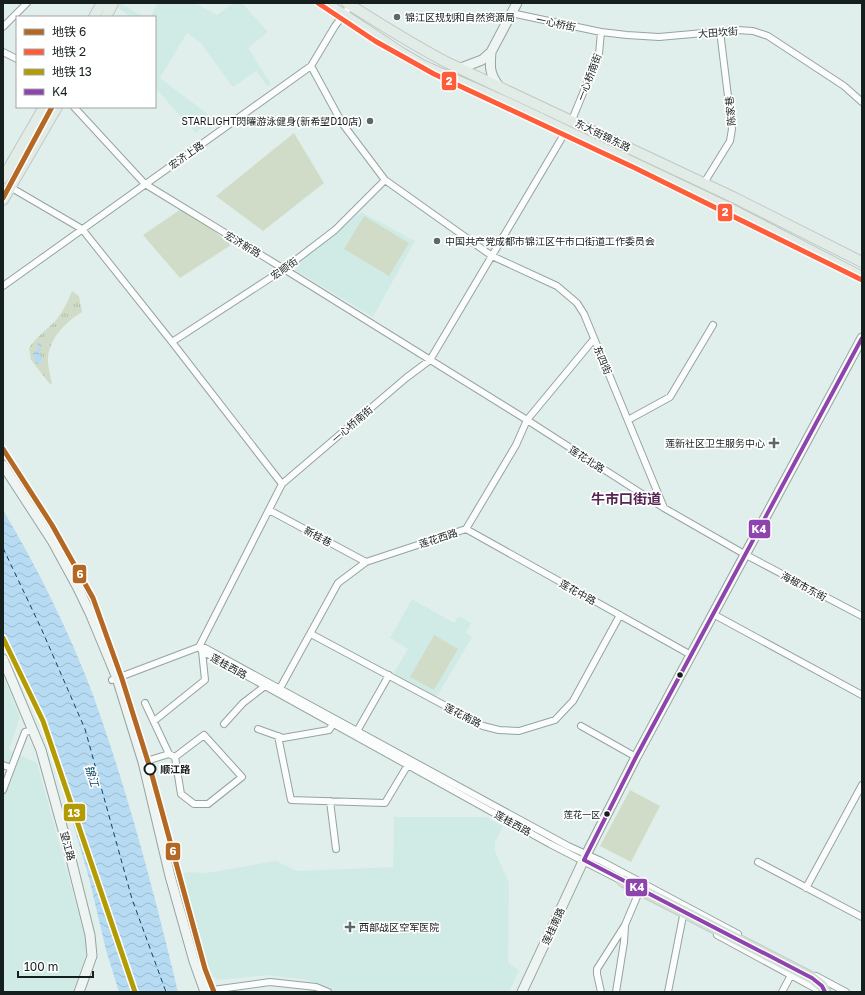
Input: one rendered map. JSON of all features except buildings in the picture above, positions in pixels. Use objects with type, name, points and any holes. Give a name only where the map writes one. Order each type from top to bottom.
[{"type":"highway","points":[[623,881],[655,896],[812,978],[822,986],[824,992]]},
{"type":"main road","points":[[95,16],[102,3]]},
{"type":"main road","points":[[106,16],[113,3]]},
{"type":"main road","name":"东大街锦东路","points":[[326,3],[422,65],[493,96],[729,208],[862,277]]},
{"type":"main road","name":"东大街锦东路","points":[[349,4],[417,47],[704,183],[862,262]]},
{"type":"main road","points":[[446,75],[451,63]]},
{"type":"main road","points":[[493,96],[498,85]]},
{"type":"main road","points":[[4,175],[43,108]]},
{"type":"main road","points":[[3,200],[56,108]]},
{"type":"street","points":[[3,27],[27,3]]},
{"type":"street","points":[[461,68],[482,60],[491,52],[517,3]]},
{"type":"street","name":"宏济上路","points":[[3,286],[311,66],[349,4]]},
{"type":"street","name":"一心桥街","points":[[511,13],[601,32]]},
{"type":"street","name":"大田坎街","points":[[601,32],[659,37],[720,31],[753,31],[768,36],[844,86],[862,102]]},
{"type":"street","name":"陈家巷","points":[[704,183],[730,141],[732,129],[720,31]]},
{"type":"street","name":"一心桥南街","points":[[572,120],[599,54],[601,32]]},
{"type":"street","points":[[3,52],[16,58]]},
{"type":"street","points":[[491,52],[490,69],[492,78],[498,85]]},
{"type":"street","name":"东四街","points":[[311,66],[342,123],[385,180],[492,256],[557,286],[576,303],[584,314],[664,508]]},
{"type":"street","name":"宏济新路","points":[[75,108],[145,184],[430,360]]},
{"type":"street","name":"一心桥南街","points":[[201,649],[282,484],[406,378],[430,360],[566,131]]},
{"type":"street","name":"宏顺街","points":[[172,342],[284,269],[335,230],[385,180]]},
{"type":"street","points":[[10,187],[82,229],[282,484]]},
{"type":"street","points":[[628,420],[670,397],[713,325]]},
{"type":"street","name":"莲桂南路","points":[[522,992],[585,857],[636,757],[862,338]]},
{"type":"street","name":"莲花西路","points":[[278,691],[338,583],[366,562],[466,529],[516,445],[527,420],[594,339]]},
{"type":"street","name":"莲花北路","points":[[430,360],[664,508],[746,555]]},
{"type":"street","points":[[3,465],[53,542],[90,613],[143,762],[170,876],[203,992]]},
{"type":"street","points":[[3,475],[49,545],[71,584],[114,679],[136,756],[165,877],[190,963],[203,992]]},
{"type":"street","name":"新桂巷","points":[[269,510],[366,562]]},
{"type":"street","name":"莲花中路","points":[[466,529],[691,655]]},
{"type":"street","name":"海椒市东街","points":[[746,555],[862,616]]},
{"type":"street","points":[[714,614],[862,694]]},
{"type":"street","name":"莲花南路","points":[[311,634],[483,726],[499,730],[519,731],[555,720],[573,701],[620,615]]},
{"type":"street","name":"莲桂西路","points":[[201,649],[205,648],[333,724],[356,733]]},
{"type":"street","points":[[114,679],[201,649],[205,680],[154,721]]},
{"type":"street","name":"莲桂西路","points":[[201,649],[265,686],[278,691],[568,846],[585,857]]},
{"type":"street","name":"望江路","points":[[3,658],[41,750],[90,935],[92,956],[79,992]]},
{"type":"street","points":[[356,733],[389,676]]},
{"type":"street","points":[[224,724],[243,703],[265,686]]},
{"type":"street","points":[[145,703],[169,754],[175,757]]},
{"type":"street","points":[[258,729],[283,738],[329,730],[333,724]]},
{"type":"street","points":[[581,726],[636,757]]},
{"type":"street","points":[[3,790],[25,732],[33,730]]},
{"type":"street","points":[[204,735],[242,777],[208,804],[194,804],[180,794],[175,757],[204,735]]},
{"type":"street","points":[[278,736],[291,800],[385,803],[409,762]]},
{"type":"street","points":[[143,762],[169,754]]},
{"type":"street","points":[[3,765],[11,768]]},
{"type":"street","points":[[806,888],[862,784]]},
{"type":"street","points":[[330,801],[336,849]]},
{"type":"street","points":[[585,857],[639,892],[824,992]]},
{"type":"street","points":[[585,857],[666,895],[846,992]]},
{"type":"street","points":[[758,862],[862,917]]},
{"type":"street","points":[[600,992],[597,969],[625,925],[639,892]]},
{"type":"street","points":[[668,992],[683,916]]},
{"type":"street","points":[[616,992],[624,942],[625,925]]},
{"type":"street","points":[[782,992],[792,975]]},
{"type":"street","points":[[203,992],[270,982],[316,987],[328,992]]},
{"type":"shaded area","points":[[120,3],[142,16],[130,16],[118,8]]},
{"type":"shaded area","points":[[158,3],[195,3],[217,15],[233,3],[242,3],[268,32],[248,48],[271,84],[267,86],[256,71],[233,87],[200,42],[187,33],[160,78],[213,118],[196,133],[156,89],[156,16],[151,16]]},
{"type":"shaded area","points":[[361,212],[415,241],[373,317],[295,270],[304,258]]},
{"type":"shaded area","points":[[412,599],[454,623],[459,616],[471,623],[466,633],[472,637],[436,698],[393,674],[408,649],[390,638]]},
{"type":"shaded area","points":[[3,675],[20,717],[9,750],[37,763],[88,948],[73,992],[3,992]]},
{"type":"shaded area","name":"西部战区空军医院","points":[[394,817],[486,817],[503,826],[495,842],[495,851],[509,883],[508,963],[519,970],[509,992],[335,992],[307,980],[268,975],[219,980],[205,974],[175,875],[189,872],[206,873],[276,861],[297,871],[393,867]]},
{"type":"green space","points":[[294,133],[324,183],[263,231],[216,196]]},
{"type":"green space","points":[[184,207],[231,245],[180,278],[143,235]]},
{"type":"green space","points":[[364,216],[409,243],[389,276],[344,249]]},
{"type":"green space","points":[[72,291],[79,296],[82,312],[64,326],[51,345],[48,366],[52,385],[31,360],[29,348],[35,340],[57,319],[66,305]]},
{"type":"green space","points":[[434,635],[458,649],[434,690],[410,677]]},
{"type":"green space","points":[[630,790],[660,806],[631,862],[600,846]]},
{"type":"water","points":[[37,344],[42,344],[39,354],[42,358],[42,362],[36,364],[33,353],[37,350]]},
{"type":"water","name":"锦江","points":[[3,510],[52,601],[74,647],[93,695],[118,768],[140,842],[178,992],[119,992],[106,950],[89,878],[63,789],[39,718],[3,636]]},
{"type":"ferry route","points":[[3,548],[41,628],[85,729],[132,899],[166,992]]},
{"type":"metro line","name":"2","points":[[318,3],[375,41],[434,74],[635,168],[862,280]]},
{"type":"metro line","name":"6","points":[[3,198],[51,108]]},
{"type":"metro line","name":"6","points":[[3,449],[52,525],[93,598],[122,679],[150,768],[205,969],[214,992]]},
{"type":"metro line","name":"13","points":[[3,638],[43,721],[135,992]]},
{"type":"transit line","name":"K4","points":[[825,992],[822,986],[812,978],[584,860],[636,757],[862,338]]},
{"type":"place","name":"锦江区规划和自然资源局","points":[[397,17]]},
{"type":"place","name":"STARLIGHT閃曜游泳健身(新希望D10店)","points":[[370,121]]},
{"type":"place","name":"中国共产党成都市锦江区牛市口街道工作委员会","points":[[437,241]]},
{"type":"place","name":"莲新社区卫生服务中心","points":[[774,443]]},
{"type":"place","name":"顺江路","points":[[150,769]]},
{"type":"place","name":"莲花一区","points":[[607,814]]},
{"type":"place","name":"西部战区空军医院","points":[[350,927]]},
{"type":"district","name":"牛市口街道","points":[[626,499]]}]
